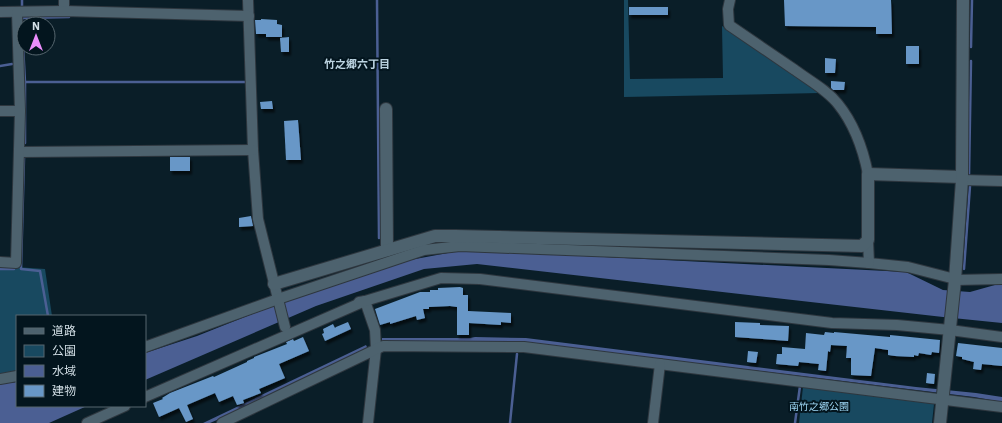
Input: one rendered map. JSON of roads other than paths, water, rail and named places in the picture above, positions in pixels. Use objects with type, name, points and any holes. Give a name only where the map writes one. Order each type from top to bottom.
[{"type":"street","points":[[64,0],[64,11]]},
{"type":"street","points":[[248,0],[253,150],[258,219],[285,325]]},
{"type":"street","points":[[730,0],[728,9],[729,25],[832,97],[846,115],[862,147],[868,174],[869,263]]},
{"type":"street","points":[[940,423],[955,282],[962,178],[963,0]]},
{"type":"street","points":[[0,12],[64,11],[249,16]]},
{"type":"street","points":[[0,262],[16,263],[20,152],[17,12]]},
{"type":"street","points":[[386,109],[387,250]]},
{"type":"street","points":[[0,111],[20,111]]},
{"type":"street","points":[[20,152],[253,150]]},
{"type":"street","points":[[868,174],[1002,181]]},
{"type":"street","points":[[274,284],[435,236],[855,247],[862,246],[868,240]]},
{"type":"street","points":[[146,347],[278,298],[424,250],[460,246],[829,260],[908,267],[955,282],[1002,279]]},
{"type":"street","points":[[220,364],[238,349],[285,325],[334,307],[365,301],[441,278],[459,278],[662,301],[832,323],[950,325],[1002,337]]},
{"type":"street","points":[[365,301],[375,330],[376,349],[368,423]]},
{"type":"street","points":[[146,397],[365,301]]},
{"type":"street","points":[[222,423],[383,346],[514,347],[660,364],[943,393],[1002,407]]},
{"type":"street","points":[[654,423],[660,364]]},
{"type":"street","points":[[0,379],[16,376]]},
{"type":"street","points":[[87,423],[123,407]]},
{"type":"water","points":[[464,250],[906,272],[943,290],[970,292],[1002,283],[1002,323],[477,264],[424,269],[316,306],[146,380],[146,353],[197,336],[303,294],[410,260]]},
{"type":"water","points":[[382,338],[526,338],[916,387],[976,393],[1002,397],[1002,402],[974,397],[511,341],[382,342]]},
{"type":"water","points":[[366,345],[368,349],[219,419],[210,423],[203,423]]},
{"type":"water","points":[[16,382],[16,407],[85,407],[49,423],[0,423],[0,384]]},
{"type":"waterway","points":[[22,0],[22,6]]},
{"type":"waterway","points":[[377,0],[379,238]]},
{"type":"waterway","points":[[971,47],[972,0]]},
{"type":"waterway","points":[[56,17],[69,17]]},
{"type":"waterway","points":[[24,56],[25,143]]},
{"type":"waterway","points":[[969,175],[971,61]]},
{"type":"waterway","points":[[0,66],[12,64]]},
{"type":"waterway","points":[[25,82],[246,82]]},
{"type":"waterway","points":[[24,158],[21,269],[40,271],[48,315]]},
{"type":"waterway","points":[[964,269],[970,186]]},
{"type":"waterway","points":[[0,269],[14,269]]},
{"type":"waterway","points":[[510,423],[517,354]]},
{"type":"waterway","points":[[795,423],[800,386]]},
{"type":"district","name":"竹之郷六丁目","points":[[357,64]]},
{"type":"park label","name":"南竹之郷公園","points":[[819,406]]}]
